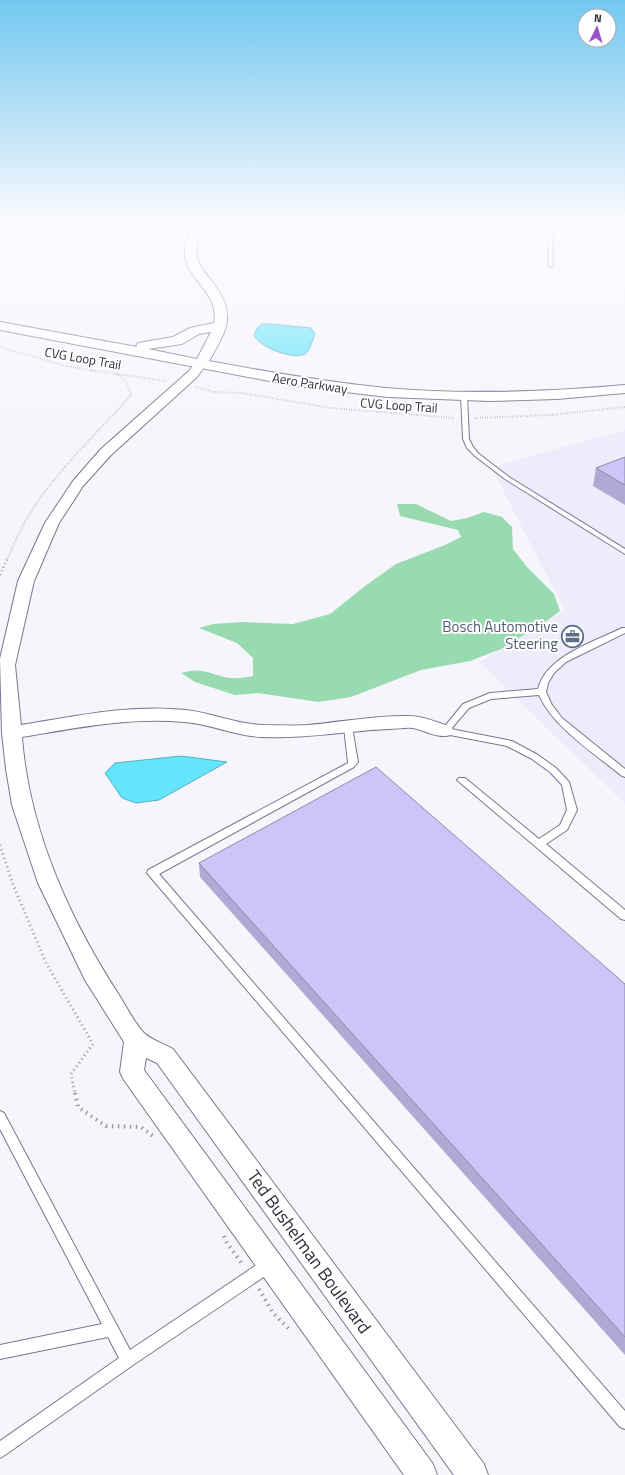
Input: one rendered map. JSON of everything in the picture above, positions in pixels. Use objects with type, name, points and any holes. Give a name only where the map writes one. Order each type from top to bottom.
[{"type":"main road","points":[[197,369],[216,336],[222,317],[218,300],[213,293]]},
{"type":"main road","name":"Aero Parkway","points":[[0,326],[116,348],[197,369],[332,398],[392,404],[464,402],[625,389]]},
{"type":"main road","points":[[116,348],[168,344],[177,342],[195,331],[220,326]]},
{"type":"main road","name":"Aero Parkway","points":[[0,338],[197,369]]},
{"type":"main road","name":"Aero Parkway","points":[[464,402],[553,406],[625,400]]},
{"type":"street","name":"Ted Bushelman Boulevard","points":[[197,369],[106,452],[90,469],[52,523],[26,581],[7,665],[6,734],[22,805],[48,883],[93,974],[136,1041],[165,1056],[473,1475]]},
{"type":"street","points":[[6,734],[139,714],[184,716],[208,720],[238,728],[261,731],[306,731],[372,724],[412,722],[445,731]]},
{"type":"street","points":[[136,1041],[132,1072],[422,1475]]},
{"type":"lane","points":[[464,402],[466,439],[476,456],[507,478],[625,552]]},
{"type":"lane","points":[[625,630],[563,660],[551,671],[544,683],[542,692],[548,706],[559,720],[625,774]]},
{"type":"lane","points":[[539,844],[564,827],[572,810],[566,784],[553,770],[535,757],[509,743],[445,731],[466,706],[490,696],[542,692]]},
{"type":"lane","points":[[348,727],[353,762],[351,766],[152,873],[625,1422]]},
{"type":"lane","points":[[462,780],[625,916]]},
{"type":"lane","points":[[0,1118],[128,1360]]},
{"type":"lane","points":[[0,1450],[128,1360],[271,1264]]},
{"type":"lane","points":[[0,1352],[112,1329]]},
{"type":"path","name":"CVG Loop Trail","points":[[0,347],[67,367],[141,376]]},
{"type":"path","points":[[0,575],[10,551],[38,502],[70,462],[132,395],[125,380],[116,373]]},
{"type":"path","name":"CVG Loop Trail","points":[[207,389],[214,392],[242,393],[330,408],[447,418]]},
{"type":"path","points":[[480,418],[550,415],[625,407]]},
{"type":"path","points":[[0,845],[12,882],[46,963],[93,1044],[71,1074],[78,1107],[106,1126],[141,1127],[158,1140]]},
{"type":"path","points":[[222,1232],[227,1243]]},
{"type":"shaded area","name":"Bosch Automotive Steering","points":[[625,430],[625,804],[479,662],[565,611],[491,467]]},
{"type":"green space","points":[[397,504],[416,504],[451,521],[467,518],[484,512],[502,517],[512,527],[513,549],[527,567],[554,594],[560,611],[544,623],[501,649],[470,661],[421,670],[351,697],[318,702],[258,693],[235,695],[195,682],[181,673],[195,670],[231,678],[253,676],[253,658],[237,643],[199,628],[213,624],[243,622],[293,624],[330,614],[396,564],[445,545],[461,537],[458,530],[400,516]]},
{"type":"water","points":[[262,324],[311,328],[315,334],[310,348],[305,354],[285,354],[269,348],[257,340],[254,335],[257,328]]},
{"type":"water","points":[[181,756],[227,762],[159,800],[136,803],[122,798],[105,773],[115,763]]},
{"type":"building","points":[[625,457],[625,485],[596,468]]},
{"type":"building","points":[[376,767],[625,984],[625,1337],[199,863]]},
{"type":"place","name":"Bosch Automotive Steering","points":[[573,636]]}]
